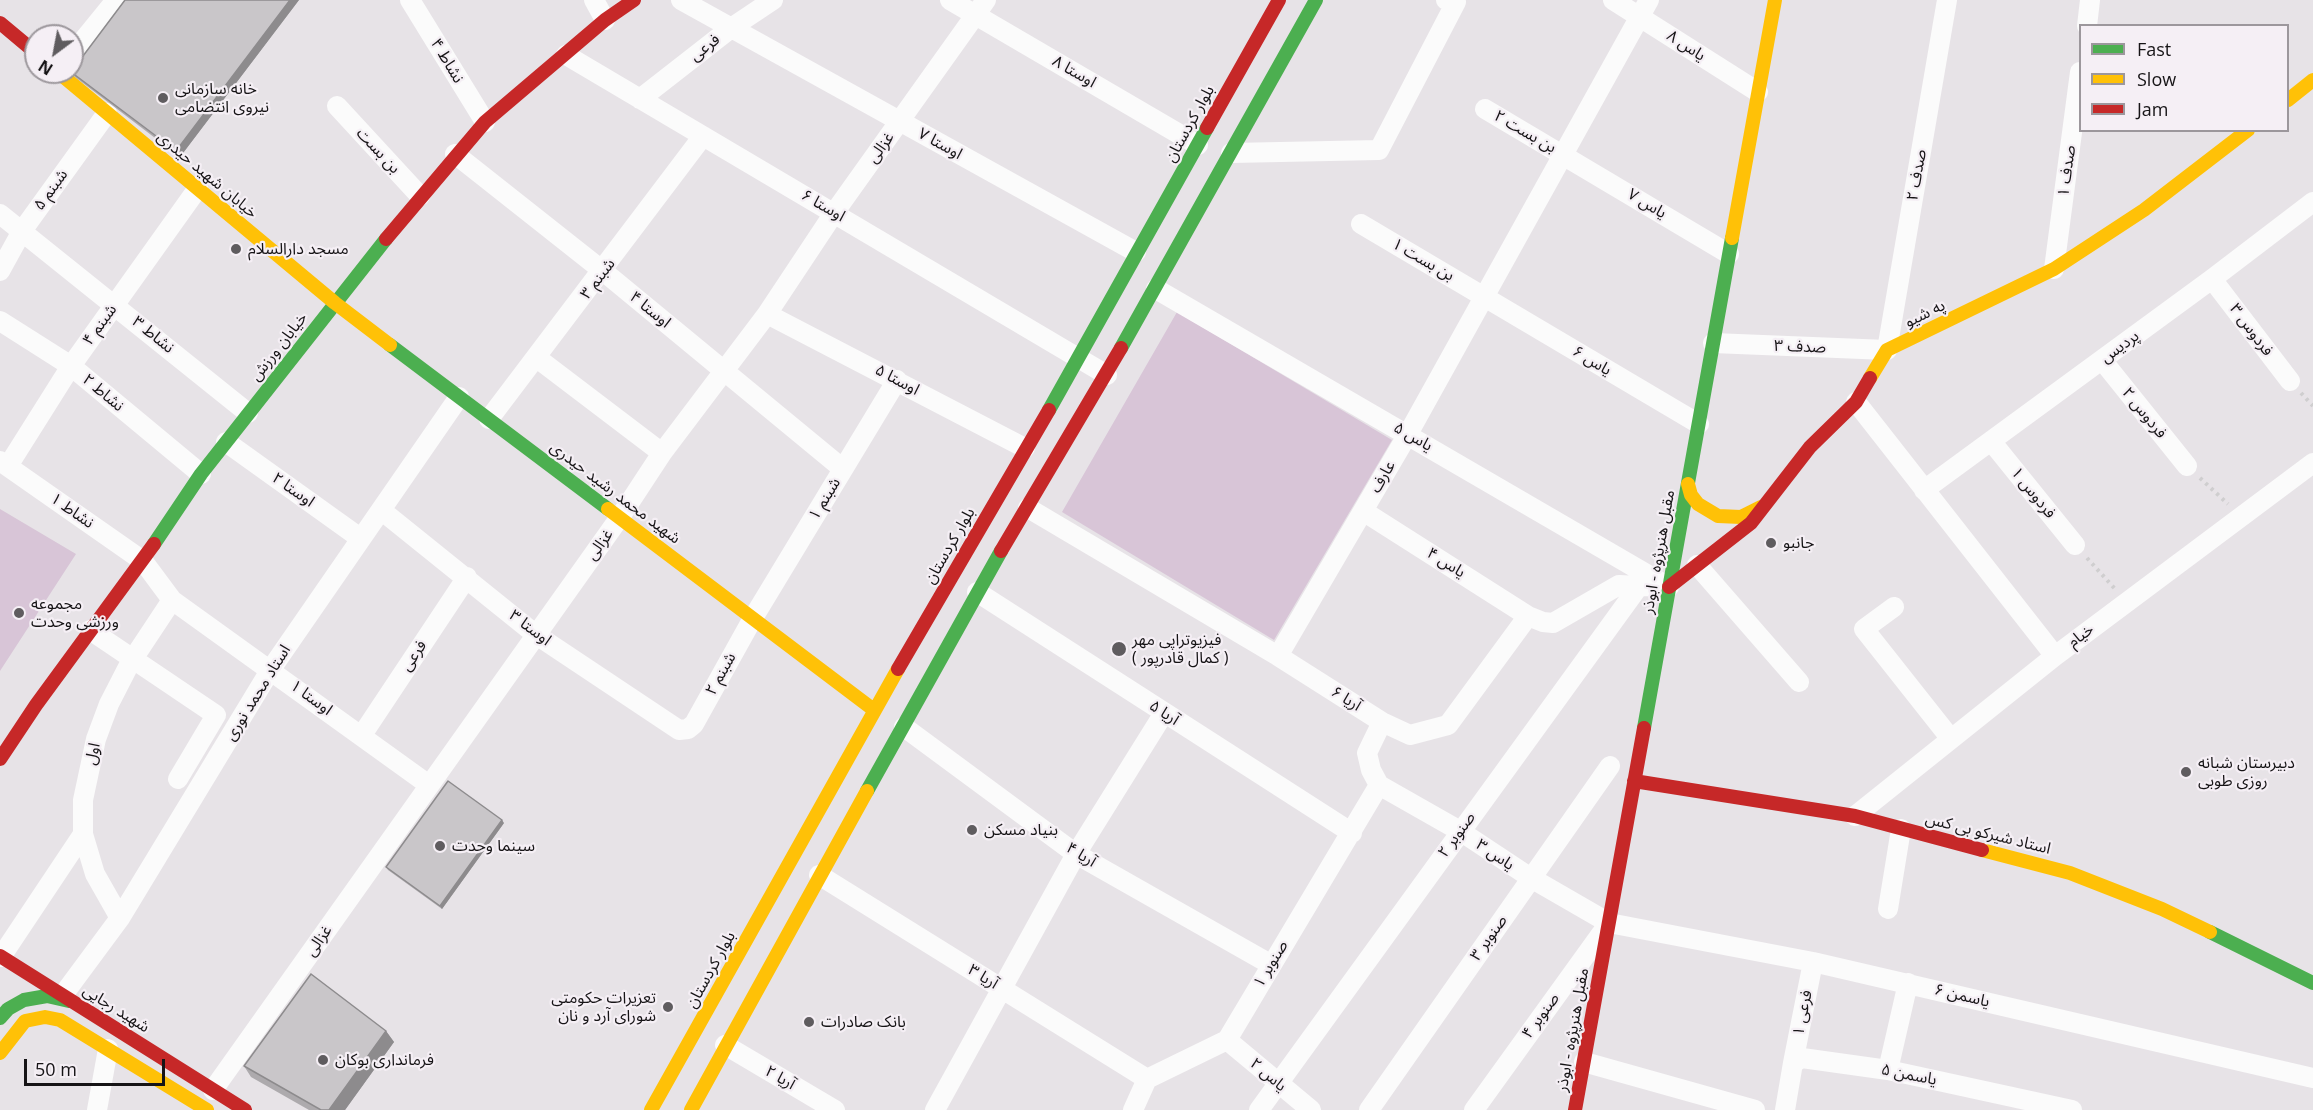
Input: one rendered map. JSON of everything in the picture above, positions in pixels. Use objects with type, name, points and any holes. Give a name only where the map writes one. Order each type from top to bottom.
[{"type":"street","points":[[84,39],[116,0]]},
{"type":"street","name":"نشاط ۴","points":[[410,0],[485,122]]},
{"type":"street","points":[[594,0],[605,20]]},
{"type":"street","name":"خیابان ورزش","points":[[0,759],[90,630],[143,561],[201,474],[334,303],[455,154],[485,122],[605,20],[634,0]]},
{"type":"street","name":"اوستا ۷","points":[[681,0],[1137,252]]},
{"type":"street","name":"فرعی","points":[[640,99],[732,28],[773,0]]},
{"type":"street","name":"اوستا ۸","points":[[950,0],[981,7],[1198,145]]},
{"type":"street","name":"بلوار کردستان","points":[[651,1110],[874,710],[1079,358],[1279,0]]},
{"type":"street","points":[[691,1110],[977,592],[1107,375],[1316,0]]},
{"type":"street","points":[[1231,153],[1379,150],[1456,2],[1446,0]]},
{"type":"street","name":"یاس ۸","points":[[1613,0],[1644,8],[1758,92]]},
{"type":"street","name":"مقبل هنرپژوه - ابوذر","points":[[1575,1110],[1775,0]]},
{"type":"street","name":"صدف ۲","points":[[1887,351],[1947,0]]},
{"type":"street","points":[[2087,24],[2090,0]]},
{"type":"street","name":"غزالی","points":[[213,1090],[620,518],[662,453],[767,314],[834,213],[981,7]]},
{"type":"street","name":"عارف","points":[[1278,656],[1408,434],[1565,155],[1644,8]]},
{"type":"street","points":[[0,23],[24,44]]},
{"type":"street","name":"اوستا ۶","points":[[566,55],[1107,375]]},
{"type":"street","name":"صدف ۱","points":[[2054,269],[2079,80]]},
{"type":"street","points":[[2289,99],[2313,80]]},
{"type":"street","name":"خیابان شهید حیدری","points":[[72,84],[334,303]]},
{"type":"street","name":"بن بست","points":[[337,106],[420,196]]},
{"type":"street","name":"بن بست ۲","points":[[1485,109],[1565,155]]},
{"type":"street","name":"شبنم ۵","points":[[0,271],[22,231],[107,113]]},
{"type":"street","name":"په شیو","points":[[1887,351],[2054,269],[2144,210],[2244,132]]},
{"type":"street","name":"شبنم ۳","points":[[489,419],[603,272],[703,136]]},
{"type":"street","name":"اوستا ۴","points":[[455,154],[843,469]]},
{"type":"street","name":"یاس ۷","points":[[1565,155],[1730,254]]},
{"type":"street","name":"شبنم ۴","points":[[4,464],[70,366],[198,188]]},
{"type":"street","name":"پردیس","points":[[1924,490],[2313,202]]},
{"type":"street","name":"نشاط ۳","points":[[0,214],[248,413]]},
{"type":"street","name":"بن بست ۱","points":[[1361,224],[1485,297]]},
{"type":"street","name":"فردوس ۳","points":[[2212,279],[2290,381]]},
{"type":"street","name":"یاس ۵","points":[[1156,289],[1669,587]]},
{"type":"street","name":"یاس ۶","points":[[1485,297],[1699,424]]},
{"type":"street","name":"شهید محمد رشید حیدری","points":[[334,303],[874,710]]},
{"type":"street","name":"اوستا ۵","points":[[767,314],[1026,448]]},
{"type":"street","name":"نشاط ۲","points":[[0,321],[70,366],[201,474]]},
{"type":"street","name":"صدف ۳","points":[[1713,343],[1887,351]]},
{"type":"street","points":[[1528,616],[1553,623],[1619,585],[1669,587],[1751,523],[1809,447],[1856,402],[1887,351]]},
{"type":"street","points":[[537,358],[662,453]]},
{"type":"street","name":"فردوس ۲","points":[[2102,360],[2187,466]]},
{"type":"street","name":"شبنم ۱","points":[[753,618],[897,380]]},
{"type":"street","name":"استاد محمد نوری","points":[[68,999],[120,918],[271,669],[459,396]]},
{"type":"street","points":[[1856,402],[2055,656]]},
{"type":"street","name":"فردوس ۱","points":[[1991,441],[2075,545]]},
{"type":"street","name":"اوستا ۲","points":[[226,442],[360,538]]},
{"type":"street","name":"خیام","points":[[1855,816],[2055,656],[2313,463]]},
{"type":"street","name":"نشاط ۱","points":[[4,464],[143,561]]},
{"type":"street","points":[[1688,484],[1691,495],[1698,504],[1718,516],[1741,517],[1752,513],[1771,498]]},
{"type":"street","name":"آریا ۶","points":[[1028,508],[1278,656],[1382,722],[1410,735],[1448,725],[1528,616]]},
{"type":"street","name":"اوستا ۳","points":[[381,510],[536,634],[679,730],[688,729]]},
{"type":"street","name":"یاس ۴","points":[[1364,511],[1528,616]]},
{"type":"street","name":"اوستا ۱","points":[[143,561],[172,600],[271,669],[429,785]]},
{"type":"street","points":[[1697,565],[1799,682]]},
{"type":"street","name":"فرعی","points":[[362,735],[467,577]]},
{"type":"street","name":"صنوبر ۲","points":[[1259,1110],[1639,586]]},
{"type":"street","name":"آریا ۵","points":[[977,592],[1352,833]]},
{"type":"street","name":"اول","points":[[120,918],[95,874],[83,834],[83,800],[96,739],[109,704],[134,658],[172,600]]},
{"type":"street","points":[[1894,607],[1864,629],[1951,739]]},
{"type":"street","name":"شبنم ۲","points":[[688,729],[694,724],[753,618]]},
{"type":"street","points":[[90,630],[216,715],[178,779]]},
{"type":"street","points":[[935,1110],[1076,854],[1164,713]]},
{"type":"street","points":[[1379,784],[1371,770],[1367,753],[1382,722]]},
{"type":"street","name":"آریا ۴","points":[[903,727],[1076,854],[1270,964]]},
{"type":"street","name":"صنوبر ۳","points":[[1369,1110],[1610,766]]},
{"type":"street","name":"استاد شیرکو بی کس","points":[[1634,781],[1855,816],[2070,873],[2162,909],[2313,983]]},
{"type":"street","name":"یاس ۳","points":[[1379,784],[1460,831],[1531,878],[1609,923]]},
{"type":"street","name":"صنوبر ۱","points":[[1227,1040],[1270,964],[1352,833],[1379,784]]},
{"type":"street","points":[[1888,909],[1901,829]]},
{"type":"street","points":[[0,957],[83,834]]},
{"type":"street","name":"آریا ۳","points":[[819,875],[1148,1079]]},
{"type":"street","name":"یاسمن ۶","points":[[1609,923],[1813,962],[2313,1078]]},
{"type":"street","name":"صنوبر ۴","points":[[1474,1110],[1609,923]]},
{"type":"street","name":"شهید رجایی","points":[[0,957],[245,1110]]},
{"type":"street","name":"فرعی ۱","points":[[1793,1063],[1813,962]]},
{"type":"street","points":[[1888,1070],[1908,983]]},
{"type":"street","points":[[0,1009],[5,994]]},
{"type":"street","points":[[0,1018],[8,1009],[24,1000],[47,996],[68,999]]},
{"type":"street","points":[[0,1053],[25,1021],[45,1017],[60,1020],[196,1107]]},
{"type":"street","points":[[1133,1110],[1148,1079],[1227,1040]]},
{"type":"street","name":"یاس ۲","points":[[1227,1040],[1311,1110]]},
{"type":"street","name":"آریا ۲","points":[[725,1045],[835,1110]]},
{"type":"street","points":[[97,1110],[108,1049]]},
{"type":"street","name":"یاسمن ۵","points":[[1793,1063],[1802,1058],[1888,1070],[2072,1110]]},
{"type":"street","points":[[1584,1062],[1755,1110]]},
{"type":"street","points":[[1785,1110],[1793,1063]]},
{"type":"path","points":[[2187,466],[2242,516]]},
{"type":"path","points":[[2075,545],[2127,602]]},
{"type":"shaded area","points":[[1177,312],[1392,440],[1274,640],[1062,512]]},
{"type":"shaded area","name":"مجموعه ورزشی وحدت","points":[[0,509],[76,554],[0,671]]},
{"type":"building","name":"خانه سازمانی نیروی انتضامی","points":[[125,0],[290,0],[176,151],[84,82],[84,55]]},
{"type":"building","points":[[448,781],[502,820],[440,906],[386,867]]},
{"type":"building","name":"فرمانداری بوکان","points":[[311,974],[386,1031],[329,1110],[321,1110],[244,1066]]},
{"type":"traffic: fast","points":[[1121,348],[1316,0]]},
{"type":"traffic: fast","points":[[1049,410],[1207,128]]},
{"type":"traffic: fast","points":[[1644,728],[1732,238]]},
{"type":"traffic: fast","points":[[154,544],[201,474],[386,239]]},
{"type":"traffic: fast","points":[[390,345],[608,509]]},
{"type":"traffic: fast","points":[[867,791],[1001,551]]},
{"type":"traffic: fast","points":[[2210,932],[2313,983]]},
{"type":"traffic: fast","points":[[0,1018],[8,1009],[24,1000],[47,996],[69,1001]]},
{"type":"traffic: slow","points":[[1732,238],[1775,0]]},
{"type":"traffic: slow","points":[[2289,99],[2313,80]]},
{"type":"traffic: slow","points":[[72,84],[335,303],[390,345]]},
{"type":"traffic: slow","points":[[1870,378],[1887,350],[2054,269],[2144,210],[2245,132]]},
{"type":"traffic: slow","points":[[1688,484],[1691,495],[1698,504],[1718,516],[1741,517],[1761,507]]},
{"type":"traffic: slow","points":[[608,509],[874,710]]},
{"type":"traffic: slow","points":[[651,1110],[898,669]]},
{"type":"traffic: slow","points":[[691,1110],[867,791]]},
{"type":"traffic: slow","points":[[1982,850],[2070,873],[2162,909],[2210,932]]},
{"type":"traffic: slow","points":[[0,1053],[25,1021],[45,1017],[60,1020],[207,1110]]},
{"type":"traffic: jam","points":[[386,239],[485,122],[605,20],[634,0]]},
{"type":"traffic: jam","points":[[1207,128],[1279,0]]},
{"type":"traffic: jam","points":[[0,23],[24,43]]},
{"type":"traffic: jam","points":[[1001,551],[1121,348]]},
{"type":"traffic: jam","points":[[1669,587],[1751,523],[1810,447],[1856,402],[1870,378]]},
{"type":"traffic: jam","points":[[898,669],[1049,410]]},
{"type":"traffic: jam","points":[[0,759],[36,705],[154,544]]},
{"type":"traffic: jam","points":[[1575,1110],[1644,728]]},
{"type":"traffic: jam","points":[[1634,781],[1855,816],[1982,850]]},
{"type":"traffic: jam","points":[[0,956],[245,1110]]},
{"type":"place","name":"خانه سازمانی نیروی انتضامی","points":[[163,98]]},
{"type":"place","name":"مسجد دارالسلام","points":[[236,249]]},
{"type":"place","name":"جانبو","points":[[1771,543]]},
{"type":"place","name":"مجموعه ورزشی وحدت","points":[[19,613]]},
{"type":"place","name":"فیزیوتراپی مهر ( کمال قادرپور )","points":[[1119,649]]},
{"type":"place","name":"دبیرستان شبانه روزی طوبی","points":[[2186,772]]},
{"type":"place","name":"بنیاد مسکن","points":[[972,830]]},
{"type":"place","name":"سینما وحدت","points":[[440,846]]},
{"type":"place","name":"تعزیرات حکومتی شورای آرد و نان","points":[[668,1007]]},
{"type":"place","name":"بانک صادرات","points":[[809,1022]]},
{"type":"place","name":"فرمانداری بوکان","points":[[323,1060]]}]
